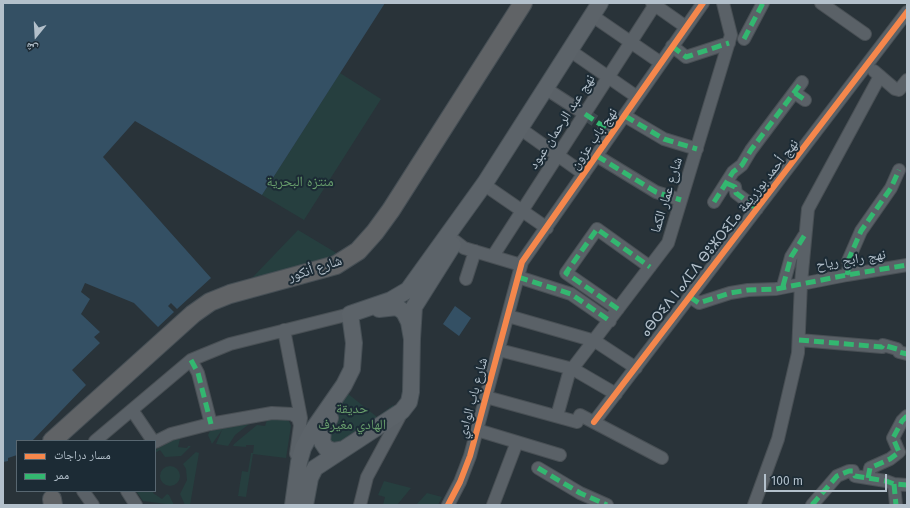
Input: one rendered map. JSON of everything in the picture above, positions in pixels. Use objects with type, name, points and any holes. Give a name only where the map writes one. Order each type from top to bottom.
[{"type":"highway","name":"شارع أنكور","points":[[53,440],[182,324],[210,302],[230,294],[336,265],[358,251],[375,232],[391,210],[523,3]]},
{"type":"highway","name":"شارع أنكور","points":[[68,440],[75,431],[196,319],[209,309],[231,300],[328,275],[347,267],[364,256],[389,230],[414,193],[533,3]]},
{"type":"main road","points":[[306,505],[312,472],[319,465],[405,408],[410,396],[413,314],[416,304],[451,239],[600,3]]},
{"type":"main road","points":[[358,312],[396,298],[406,292],[451,239],[489,188],[608,3]]},
{"type":"main road","points":[[358,312],[395,307],[400,308],[409,322],[412,338]]},
{"type":"main road","points":[[292,505],[299,462],[304,448],[312,431],[342,388],[351,371],[358,312]]},
{"type":"main road","points":[[349,446],[329,450],[322,442],[322,434],[350,380],[354,367],[354,352]]},
{"type":"street","name":"نهج باب عزون","points":[[514,294],[521,265],[703,3]]},
{"type":"street","name":"شارع عمار الكما","points":[[557,416],[569,373],[595,341],[668,243],[732,33],[723,3]]},
{"type":"street","points":[[744,39],[763,3]]},
{"type":"street","points":[[821,3],[865,34]]},
{"type":"street","points":[[654,4],[686,27]]},
{"type":"street","name":"نهج عبد الرحمان عبود","points":[[493,256],[609,77],[654,4]]},
{"type":"street","name":"ⴰⴱⵔⵉⴷ ⵏ ⴰⵃⵎⴷ ⴱⵓⵣⵔⵉⵎⴰ نهج أحمد بوزريمة","points":[[594,422],[866,68],[907,12]]},
{"type":"street","points":[[597,19],[661,63]]},
{"type":"street","points":[[672,46],[686,57],[729,43]]},
{"type":"street","points":[[576,54],[637,97]]},
{"type":"street","points":[[866,68],[869,66],[894,88],[899,90],[907,80]]},
{"type":"street","points":[[754,505],[778,439],[788,398],[799,340],[801,283],[809,209],[880,76]]},
{"type":"street","points":[[714,202],[734,172],[742,165],[751,150],[802,82]]},
{"type":"street","points":[[551,92],[585,114]]},
{"type":"street","points":[[795,93],[805,100]]},
{"type":"street","points":[[625,116],[664,139],[697,149]]},
{"type":"street","points":[[525,132],[584,174]]},
{"type":"street","points":[[597,156],[656,192],[681,200]]},
{"type":"street","points":[[847,274],[850,262],[848,261],[860,231],[891,188],[899,170]]},
{"type":"street","points":[[726,183],[735,187],[736,193],[757,209]]},
{"type":"street","points":[[489,188],[547,228]]},
{"type":"street","points":[[618,309],[566,273],[597,230],[650,267]]},
{"type":"street","points":[[783,286],[791,257],[806,233]]},
{"type":"street","points":[[451,239],[464,248],[521,265]]},
{"type":"street","points":[[466,279],[475,251]]},
{"type":"street","name":"نهج رابح رياح","points":[[690,297],[699,303],[730,293],[748,290],[776,289],[783,286],[847,274],[907,265]]},
{"type":"street","points":[[518,277],[571,294],[610,321]]},
{"type":"street","name":"شارع باب الوادي","points":[[448,505],[460,482],[477,430],[514,294]]},
{"type":"street","points":[[96,440],[192,360],[213,349],[358,312]]},
{"type":"street","points":[[508,316],[595,341],[636,368]]},
{"type":"street","points":[[284,330],[300,413],[300,433],[294,463],[295,470],[292,505]]},
{"type":"street","points":[[799,340],[882,347],[883,345],[898,349],[899,352],[907,354]]},
{"type":"street","points":[[499,350],[573,369],[616,394]]},
{"type":"street","points":[[192,360],[198,373],[211,424]]},
{"type":"street","points":[[486,397],[577,422],[580,415],[662,458]]},
{"type":"street","points":[[360,505],[367,476],[392,428],[405,408]]},
{"type":"street","points":[[132,410],[153,440]]},
{"type":"street","points":[[156,441],[171,434],[211,424],[282,412],[292,414],[298,418],[300,433]]},
{"type":"street","points":[[868,478],[870,468],[890,459],[899,452],[893,438],[902,421],[907,416]]},
{"type":"street","points":[[477,430],[560,455]]},
{"type":"street","points":[[493,505],[517,442]]},
{"type":"street","points":[[538,468],[580,493],[607,505]]},
{"type":"street","points":[[812,505],[834,479],[849,471],[853,471],[855,476],[886,481],[894,484],[907,484]]},
{"type":"street","points":[[894,484],[896,505]]},
{"type":"street","points":[[84,492],[93,505]]},
{"type":"street","points":[[128,492],[136,505]]},
{"type":"green space","name":"منتزه البحرية","points":[[340,73],[381,99],[304,220],[262,195]]},
{"type":"green space","points":[[298,230],[338,254],[335,259],[252,278]]},
{"type":"green space","name":"حديقة الهادي مغيرف","points":[[347,393],[377,417],[393,405],[395,408],[334,446],[325,432]]},
{"type":"green space","points":[[283,419],[289,421],[291,426],[286,458],[253,454],[246,497],[238,496],[242,471],[248,472],[254,445],[246,445],[246,447],[233,446],[234,444],[257,425],[265,426],[267,420]]},
{"type":"green space","points":[[253,421],[235,435],[228,446],[216,444],[222,430],[212,444],[208,435],[210,431]]},
{"type":"green space","points":[[180,439],[178,447],[187,448],[188,446],[191,446],[181,456],[165,457],[160,450],[156,452],[156,449],[172,440]]},
{"type":"green space","points":[[196,452],[199,453],[190,505],[185,505],[180,494],[187,480],[186,469],[183,464]]},
{"type":"green space","points":[[170,466],[177,469],[180,476],[177,483],[170,486],[163,483],[160,476],[163,469]]},
{"type":"green space","points":[[384,481],[411,488],[397,505],[383,505],[385,497],[378,495]]},
{"type":"green space","points":[[137,492],[154,492],[162,499],[167,494],[174,505],[143,501]]},
{"type":"green space","points":[[427,493],[442,497],[438,505],[416,505]]},
{"type":"water","points":[[3,3],[385,3],[262,195],[135,121],[103,157],[211,278],[177,309],[171,303],[168,306],[174,312],[158,327],[134,303],[85,283],[81,292],[90,299],[81,314],[100,332],[94,337],[100,343],[72,370],[86,385],[33,440],[16,440],[16,455],[8,458],[8,461],[3,462]]},
{"type":"water","points":[[455,306],[471,318],[459,336],[443,324]]},
{"type":"tunnel","points":[[585,114],[613,133]]},
{"type":"marked path","points":[[744,39],[763,3]]},
{"type":"marked path","points":[[672,46],[686,57],[729,43]]},
{"type":"marked path","points":[[714,202],[733,172],[742,165],[751,150],[802,82]]},
{"type":"marked path","points":[[795,93],[805,100]]},
{"type":"marked path","points":[[585,114],[613,133]]},
{"type":"marked path","points":[[625,116],[664,139],[697,149]]},
{"type":"marked path","points":[[597,156],[656,192],[681,200]]},
{"type":"marked path","points":[[847,275],[850,262],[848,261],[861,231],[891,188],[899,170]]},
{"type":"marked path","points":[[726,183],[735,187],[736,193],[757,209]]},
{"type":"marked path","points":[[618,309],[566,273],[597,229],[650,267]]},
{"type":"marked path","points":[[783,286],[791,257],[806,233]]},
{"type":"marked path","points":[[690,297],[699,303],[730,293],[748,290],[776,289],[907,265]]},
{"type":"marked path","points":[[518,277],[571,294],[610,321]]},
{"type":"marked path","points":[[799,340],[882,347],[883,345],[907,354]]},
{"type":"marked path","points":[[191,360],[198,373],[211,424]]},
{"type":"marked path","points":[[868,478],[870,468],[890,459],[899,452],[893,438],[902,421],[907,416]]},
{"type":"marked path","points":[[538,468],[580,493],[607,505]]},
{"type":"marked path","points":[[812,505],[837,476],[849,471],[853,471],[855,476],[886,481],[894,484],[907,485]]},
{"type":"marked path","points":[[894,484],[896,505]]},
{"type":"cycle path","points":[[448,505],[460,482],[470,456],[522,262],[703,3]]},
{"type":"cycle path","points":[[594,422],[907,12]]}]
